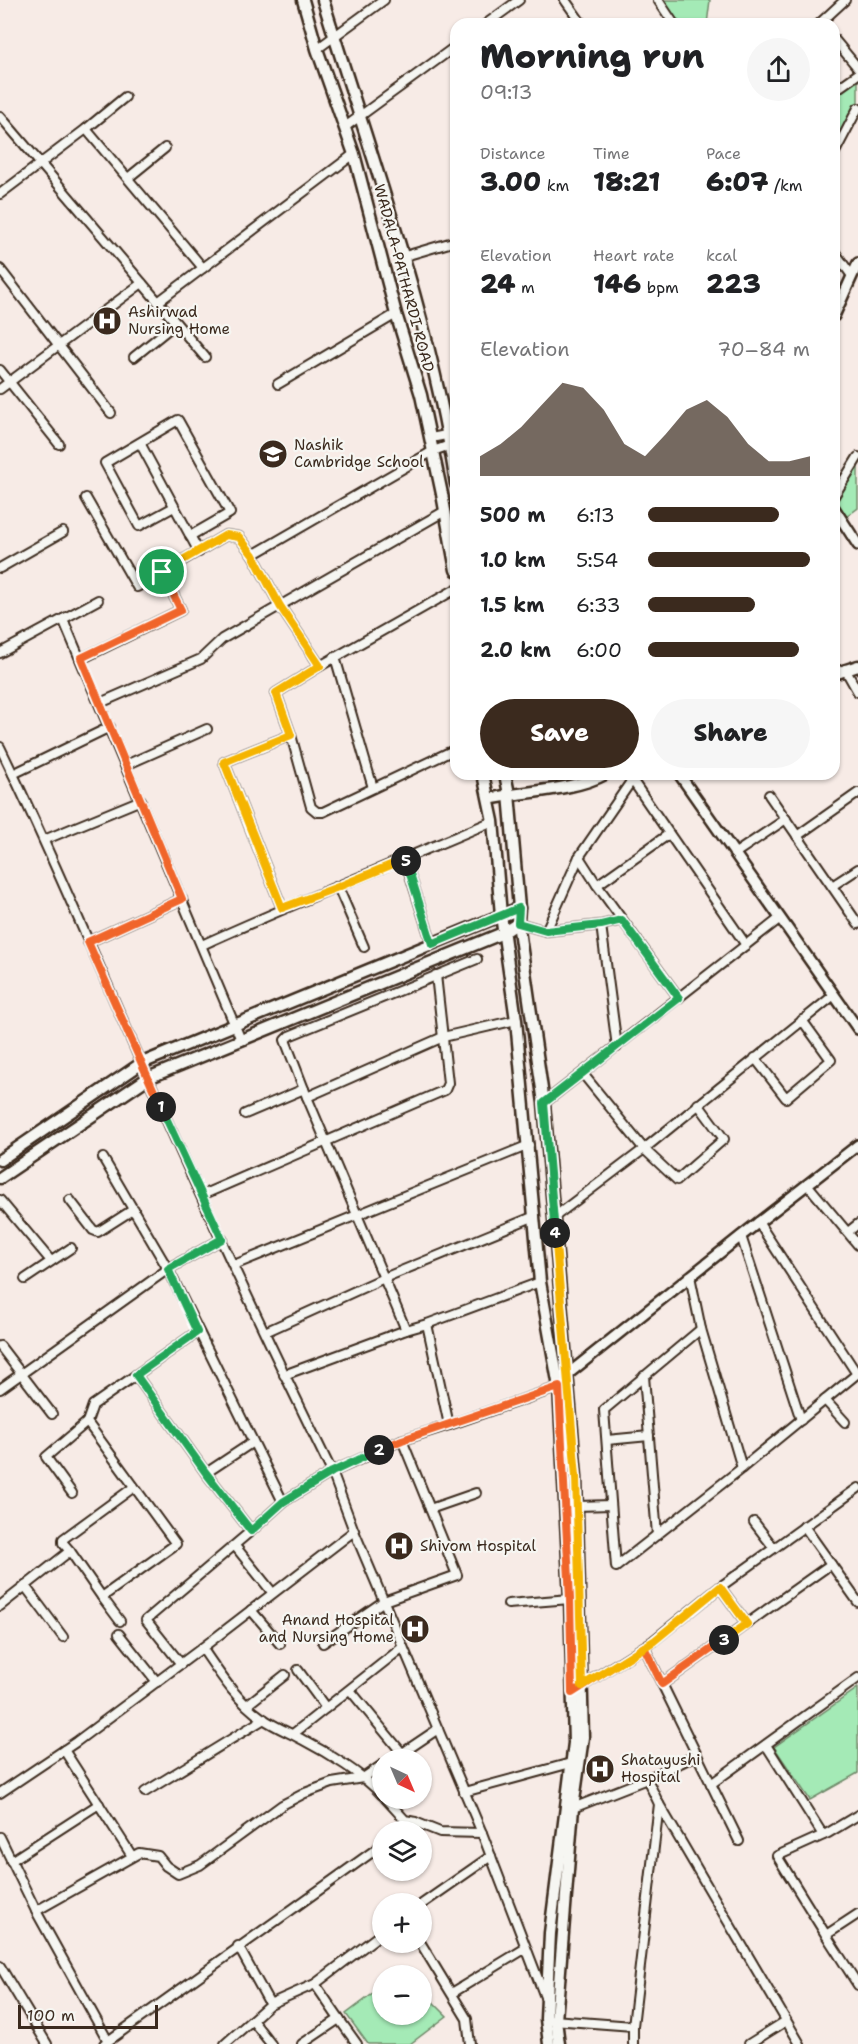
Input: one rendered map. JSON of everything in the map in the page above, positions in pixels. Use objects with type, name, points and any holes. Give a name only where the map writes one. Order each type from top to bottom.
[{"type":"main road","name":"WADALA-PATHARDI ROAD","points":[[303,0],[317,49],[354,154],[396,314],[421,395],[450,538]]},
{"type":"main road","name":"WADALA-PATHARDI ROAD","points":[[322,0],[405,256],[450,430]]},
{"type":"main road","points":[[840,672],[858,666]]},
{"type":"main road","points":[[484,780],[493,821],[503,933],[516,1020],[540,1282],[561,1380],[576,1476],[577,1689],[574,1743],[550,1933],[547,2001],[559,2044]]},
{"type":"main road","points":[[506,780],[519,908],[518,923],[544,1103],[553,1218],[570,1599],[583,1737],[573,1808],[549,2044]]},
{"type":"main road","points":[[489,799],[588,780]]},
{"type":"main road","points":[[0,1160],[142,1063],[519,908]]},
{"type":"main road","points":[[0,1178],[148,1078],[503,933],[518,923]]},
{"type":"street","points":[[317,49],[384,0]]},
{"type":"street","points":[[494,18],[519,0]]},
{"type":"street","points":[[565,0],[578,18]]},
{"type":"street","points":[[658,0],[670,18]]},
{"type":"street","points":[[826,18],[845,0]]},
{"type":"street","points":[[840,46],[858,68]]},
{"type":"street","points":[[345,127],[450,50]]},
{"type":"street","points":[[840,87],[858,74]]},
{"type":"street","points":[[0,194],[125,97]]},
{"type":"street","points":[[840,142],[858,108]]},
{"type":"street","points":[[0,116],[204,357]]},
{"type":"street","points":[[86,129],[203,268]]},
{"type":"street","points":[[128,178],[165,148]]},
{"type":"street","points":[[158,302],[354,154]]},
{"type":"street","points":[[405,256],[450,243]]},
{"type":"street","points":[[840,259],[852,276]]},
{"type":"street","points":[[840,303],[858,263]]},
{"type":"street","points":[[0,269],[111,413]]},
{"type":"street","points":[[0,389],[142,283]]},
{"type":"street","points":[[278,384],[396,314]]},
{"type":"street","points":[[135,357],[176,323]]},
{"type":"street","points":[[0,370],[59,444]]},
{"type":"street","points":[[174,507],[139,526],[105,463],[178,420],[230,513],[190,536]]},
{"type":"street","points":[[431,438],[450,438]]},
{"type":"street","points":[[253,555],[450,439]]},
{"type":"street","points":[[140,443],[199,552]]},
{"type":"street","points":[[840,486],[858,457]]},
{"type":"street","points":[[86,498],[137,586],[226,535],[239,537],[253,555],[280,606],[320,666]]},
{"type":"street","points":[[100,704],[201,659],[222,639],[445,511]]},
{"type":"street","points":[[840,517],[858,545]]},
{"type":"street","points":[[0,568],[63,532]]},
{"type":"street","points":[[81,658],[181,610],[162,572]]},
{"type":"street","points":[[450,592],[276,693],[291,735],[311,807],[317,812],[323,812],[450,752]]},
{"type":"street","points":[[0,653],[98,600]]},
{"type":"street","points":[[63,619],[241,1040]]},
{"type":"street","points":[[335,657],[373,788]]},
{"type":"street","points":[[846,669],[858,692]]},
{"type":"street","points":[[13,774],[110,727]]},
{"type":"street","points":[[126,765],[207,729]]},
{"type":"street","points":[[282,908],[224,762],[291,735]]},
{"type":"street","points":[[0,747],[44,840],[202,1196],[284,1375],[332,1472],[354,1531],[482,1833],[547,2001]]},
{"type":"street","points":[[546,931],[579,857],[628,780]]},
{"type":"street","points":[[632,780],[746,945]]},
{"type":"street","points":[[683,780],[779,919],[856,1023]]},
{"type":"street","points":[[797,836],[858,793]]},
{"type":"street","points":[[770,795],[858,924]]},
{"type":"street","points":[[44,840],[141,800]]},
{"type":"street","points":[[734,854],[786,819]]},
{"type":"street","points":[[202,945],[282,908],[338,887],[493,821]]},
{"type":"street","points":[[597,885],[669,834]]},
{"type":"street","points":[[579,857],[679,998]]},
{"type":"street","points":[[405,859],[432,944]]},
{"type":"street","points":[[832,886],[858,868]]},
{"type":"street","points":[[338,887],[364,947]]},
{"type":"street","points":[[88,942],[182,899]]},
{"type":"street","points":[[544,1103],[779,919]]},
{"type":"street","points":[[518,923],[546,931],[601,925],[622,920]]},
{"type":"street","points":[[601,925],[617,1047]]},
{"type":"street","points":[[406,1330],[285,1043],[286,1038],[477,959]]},
{"type":"street","points":[[202,1196],[445,1090],[448,1083],[436,975]]},
{"type":"street","points":[[553,1218],[644,1149],[834,995]]},
{"type":"street","points":[[245,1114],[306,1093],[443,1037],[516,1020]]},
{"type":"street","points":[[754,1058],[786,1098],[831,1060],[802,1020]]},
{"type":"street","points":[[583,1074],[644,1149],[676,1180],[724,1139],[698,1104]]},
{"type":"street","points":[[234,1265],[529,1144]]},
{"type":"street","points":[[181,1664],[146,1620],[235,1546],[283,1502],[332,1472],[402,1440],[449,1425],[561,1380],[858,1145]]},
{"type":"street","points":[[103,1158],[168,1269],[197,1332],[283,1502]]},
{"type":"street","points":[[807,1184],[858,1245]]},
{"type":"street","points":[[0,1200],[51,1261]]},
{"type":"street","points":[[70,1200],[93,1230],[98,1232],[134,1209]]},
{"type":"street","points":[[265,1332],[384,1278],[535,1216]]},
{"type":"street","points":[[701,1329],[604,1410],[616,1567],[857,1374],[759,1222]]},
{"type":"street","points":[[848,1232],[858,1224]]},
{"type":"street","points":[[741,1236],[801,1420]]},
{"type":"street","points":[[0,1389],[168,1269],[222,1239]]},
{"type":"street","points":[[25,1279],[70,1248]]},
{"type":"street","points":[[690,1276],[701,1329],[742,1468]]},
{"type":"street","points":[[284,1375],[540,1282]]},
{"type":"street","points":[[428,1324],[449,1425]]},
{"type":"street","points":[[72,1493],[46,1457],[87,1422],[93,1405],[197,1332]]},
{"type":"street","points":[[0,1346],[52,1414]]},
{"type":"street","points":[[136,1375],[206,1473],[251,1531]]},
{"type":"street","points":[[644,1376],[657,1535]]},
{"type":"street","points":[[825,1400],[845,1422]]},
{"type":"street","points":[[87,1422],[176,1544],[102,1597]]},
{"type":"street","points":[[607,1440],[649,1436]]},
{"type":"street","points":[[323,1643],[384,1601],[457,1575],[402,1440]]},
{"type":"street","points":[[206,1473],[253,1442]]},
{"type":"street","points":[[120,1621],[63,1543],[63,1539],[134,1487]]},
{"type":"street","points":[[577,1689],[654,1641],[720,1587],[858,1488]]},
{"type":"street","points":[[430,1509],[476,1493]]},
{"type":"street","points":[[577,1506],[612,1505]]},
{"type":"street","points":[[754,1522],[774,1548]]},
{"type":"street","points":[[804,1526],[858,1602]]},
{"type":"street","points":[[2,1789],[64,1750],[157,1682],[354,1531]]},
{"type":"street","points":[[235,1546],[272,1592]]},
{"type":"street","points":[[0,1605],[70,1551]]},
{"type":"street","points":[[662,1684],[831,1564]]},
{"type":"street","points":[[25,1586],[63,1637]]},
{"type":"street","points":[[720,1587],[747,1624]]},
{"type":"street","points":[[508,1604],[570,1599]]},
{"type":"street","points":[[251,1610],[280,1644]]},
{"type":"street","points":[[119,1634],[157,1682]]},
{"type":"street","points":[[293,1734],[403,1647]]},
{"type":"street","points":[[644,1647],[739,1841]]},
{"type":"street","points":[[202,1648],[238,1698],[264,1719],[293,1734],[372,1784]]},
{"type":"street","points":[[298,1670],[327,1708]]},
{"type":"street","points":[[247,1705],[285,1675]]},
{"type":"street","points":[[711,1784],[858,1678]]},
{"type":"street","points":[[350,1690],[399,1749]]},
{"type":"street","points":[[145,1792],[264,1719]]},
{"type":"street","points":[[407,1749],[438,1729]]},
{"type":"street","points":[[766,1745],[823,1835]]},
{"type":"street","points":[[64,1750],[132,1856]]},
{"type":"street","points":[[573,1808],[646,1779],[697,1755]]},
{"type":"street","points":[[464,1792],[571,1763]]},
{"type":"street","points":[[36,1911],[139,1853],[158,1856],[166,1866],[178,1874],[200,1865],[282,1805],[332,1783],[363,1778],[372,1772]]},
{"type":"street","points":[[646,1779],[800,2044]]},
{"type":"street","points":[[11,1861],[99,1804]]},
{"type":"street","points":[[633,2044],[633,2026],[659,1804]]},
{"type":"street","points":[[395,1809],[405,1820],[410,1821]]},
{"type":"street","points":[[858,1815],[823,1835],[777,1856],[858,1985]]},
{"type":"street","points":[[432,1829],[440,1832],[482,1833]]},
{"type":"street","points":[[0,1837],[36,1911],[106,2043],[238,1946],[372,1852]]},
{"type":"street","points":[[432,1897],[491,1856]]},
{"type":"street","points":[[826,1935],[858,1914]]},
{"type":"street","points":[[225,2044],[270,2004],[315,1984],[372,1941]]},
{"type":"street","points":[[238,1946],[270,2004]]},
{"type":"street","points":[[452,1993],[526,1948]]},
{"type":"street","points":[[427,1953],[467,2019],[470,2044]]},
{"type":"street","points":[[0,1966],[47,2044]]},
{"type":"street","points":[[315,1984],[357,2044]]},
{"type":"street","points":[[302,2044],[339,2019]]},
{"type":"street","points":[[252,2020],[271,2044]]},
{"type":"street","points":[[551,2020],[633,2026]]},
{"type":"street","points":[[749,2044],[786,2021]]},
{"type":"green space","points":[[658,0],[710,0],[708,18],[670,18]]},
{"type":"green space","points":[[858,74],[858,108],[840,142],[840,87]]},
{"type":"green space","points":[[858,455],[858,508],[842,520],[840,517],[840,486]]},
{"type":"green space","points":[[858,1688],[858,1773],[810,1800],[774,1747]]},
{"type":"green space","points":[[372,1994],[372,2025],[432,2025],[432,2001],[447,2016],[410,2044],[368,2044],[346,2014]]},
{"type":"place","name":"Ashirwad Nursing Home","points":[[107,321]]},
{"type":"place","name":"Nashik Cambridge School","points":[[273,454]]},
{"type":"place","name":"Shivom Hospital","points":[[399,1546]]},
{"type":"place","name":"Anand Hospital and Nursing Home","points":[[415,1629]]},
{"type":"place","name":"Shatayushi Hospital","points":[[600,1769]]},
{"type":"route","points":[[162,572],[181,610],[81,658],[182,899],[88,942],[222,1239],[168,1269],[197,1332],[136,1375],[206,1473],[251,1531],[283,1502],[332,1472],[402,1440],[559,1387],[570,1599],[572,1693],[644,1647],[662,1684],[747,1624],[720,1587],[654,1641],[644,1647],[582,1686],[576,1476],[544,1103],[679,998],[622,920],[601,925],[546,931],[518,923],[519,908],[432,944],[405,859],[282,908],[224,762],[291,735],[276,693],[320,666],[280,606],[253,555],[239,537],[226,535],[162,572]]}]
